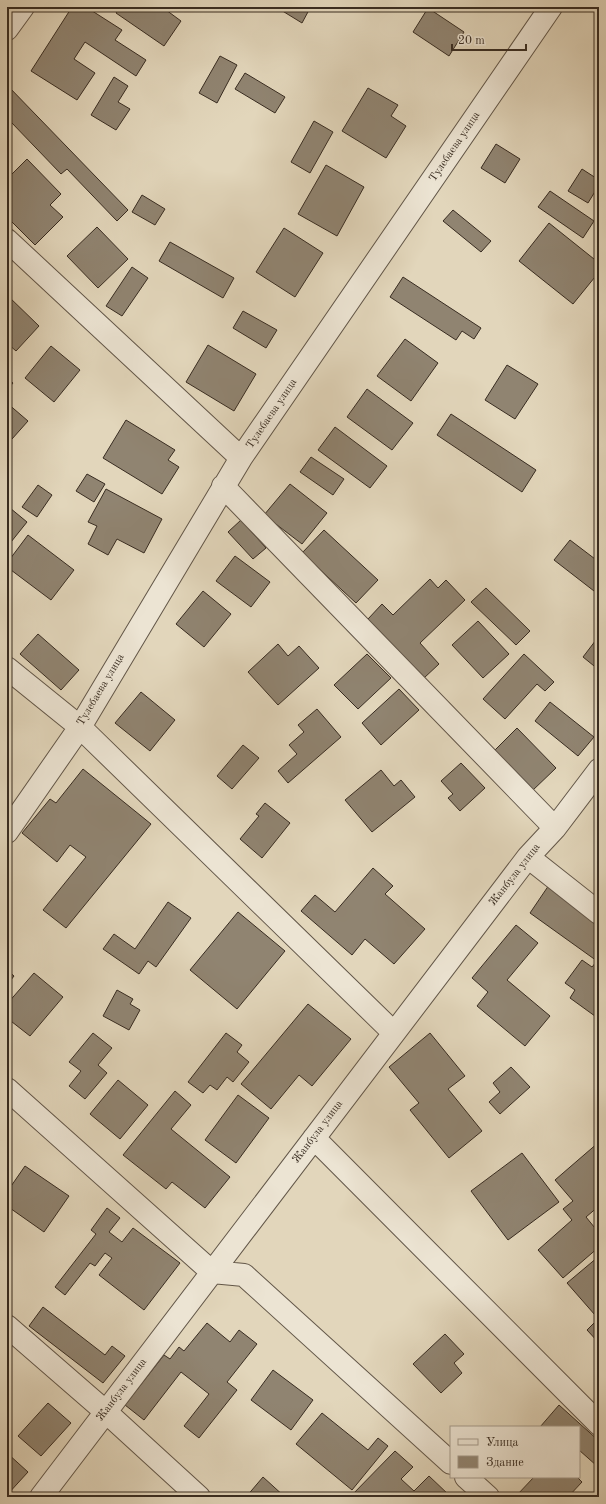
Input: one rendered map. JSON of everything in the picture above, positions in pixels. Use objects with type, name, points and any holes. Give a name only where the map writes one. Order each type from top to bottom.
[{"type":"street","points":[[7,29],[23,7]]},
{"type":"street","name":"Тулебаева улица","points":[[7,832],[80,727],[223,486],[552,7]]},
{"type":"street","points":[[7,240],[242,458]]},
{"type":"street","points":[[223,486],[555,828]]},
{"type":"street","points":[[7,668],[80,727],[394,1033]]},
{"type":"street","name":"Жанбула улица","points":[[41,1497],[528,857],[555,828],[599,770]]},
{"type":"street","points":[[528,857],[599,913]]},
{"type":"street","points":[[7,1088],[212,1272],[244,1275],[450,1462]]},
{"type":"street","points":[[314,1138],[599,1424]]},
{"type":"street","points":[[7,1326],[106,1412],[199,1497]]},
{"type":"street","points":[[467,1478],[488,1497]]},
{"type":"building","points":[[72,7],[86,7],[122,30],[115,40],[146,60],[136,76],[85,42],[74,59],[95,73],[77,100],[31,71]]},
{"type":"building","points":[[120,7],[162,7],[181,21],[164,46],[116,13]]},
{"type":"building","points":[[276,7],[304,7],[309,10],[302,23]]},
{"type":"building","points":[[353,7],[361,7],[357,11]]},
{"type":"building","points":[[428,8],[464,32],[449,56],[413,32]]},
{"type":"building","points":[[220,56],[237,65],[217,103],[199,93]]},
{"type":"building","points":[[245,73],[285,97],[275,113],[235,89]]},
{"type":"building","points":[[114,77],[128,86],[118,102],[130,109],[116,130],[91,115]]},
{"type":"building","points":[[7,85],[128,210],[117,221],[67,169],[61,174],[11,122],[7,125]]},
{"type":"building","points":[[368,88],[398,105],[391,116],[406,126],[386,158],[342,131]]},
{"type":"building","points":[[314,121],[333,132],[310,173],[291,162]]},
{"type":"building","points":[[496,144],[520,159],[505,183],[481,168]]},
{"type":"building","points":[[27,159],[61,194],[50,205],[63,217],[35,245],[7,217],[7,179]]},
{"type":"building","points":[[326,165],[364,187],[337,236],[298,214]]},
{"type":"building","points":[[582,169],[599,180],[599,185],[588,203],[568,191]]},
{"type":"building","points":[[550,191],[594,221],[583,238],[538,207]]},
{"type":"building","points":[[142,195],[165,209],[155,225],[132,212]]},
{"type":"building","points":[[453,210],[491,241],[481,252],[443,221]]},
{"type":"building","points":[[549,223],[599,263],[599,272],[573,304],[519,261]]},
{"type":"building","points":[[97,227],[128,259],[98,288],[67,256]]},
{"type":"building","points":[[284,228],[323,253],[295,297],[256,272]]},
{"type":"building","points":[[170,242],[234,278],[223,298],[159,261]]},
{"type":"building","points":[[132,267],[148,278],[122,316],[106,306]]},
{"type":"building","points":[[403,277],[481,328],[474,339],[462,331],[456,340],[390,297]]},
{"type":"building","points":[[7,295],[39,326],[16,351],[7,343]]},
{"type":"building","points":[[243,311],[277,330],[266,348],[233,328]]},
{"type":"building","points":[[405,339],[438,363],[411,401],[377,376]]},
{"type":"building","points":[[208,345],[256,374],[234,411],[186,382]]},
{"type":"building","points":[[51,346],[80,370],[54,402],[25,378]]},
{"type":"building","points":[[507,365],[538,384],[515,419],[485,400]]},
{"type":"building","points":[[7,378],[13,383],[7,390]]},
{"type":"building","points":[[367,389],[413,423],[392,450],[347,417]]},
{"type":"building","points":[[7,403],[28,421],[12,439],[7,435]]},
{"type":"building","points":[[451,414],[536,470],[522,492],[437,435]]},
{"type":"building","points":[[126,420],[175,450],[168,460],[179,467],[162,494],[103,458]]},
{"type":"building","points":[[335,427],[387,466],[370,488],[318,450]]},
{"type":"building","points":[[311,457],[344,479],[333,495],[300,472]]},
{"type":"building","points":[[87,474],[105,484],[94,502],[76,491]]},
{"type":"building","points":[[290,484],[327,513],[302,544],[264,515]]},
{"type":"building","points":[[38,485],[52,495],[37,517],[22,507]]},
{"type":"building","points":[[106,489],[162,519],[144,553],[117,539],[108,555],[88,544],[97,526],[88,522]]},
{"type":"building","points":[[10,508],[27,522],[7,547],[7,511]]},
{"type":"building","points":[[241,520],[266,548],[253,559],[228,532]]},
{"type":"building","points":[[324,530],[378,580],[356,603],[302,553]]},
{"type":"building","points":[[28,535],[74,570],[51,600],[7,567],[7,563]]},
{"type":"building","points":[[570,540],[599,562],[599,585],[594,591],[554,560]]},
{"type":"building","points":[[235,556],[270,582],[251,607],[216,581]]},
{"type":"building","points":[[430,579],[438,588],[446,580],[465,600],[420,643],[439,664],[424,678],[368,619],[382,604],[393,615]]},
{"type":"building","points":[[486,588],[530,631],[516,645],[471,602]]},
{"type":"building","points":[[203,591],[231,614],[204,647],[176,624]]},
{"type":"building","points":[[478,621],[509,654],[483,678],[452,645]]},
{"type":"building","points":[[38,634],[79,670],[61,690],[20,654]]},
{"type":"building","points":[[599,636],[599,670],[583,657]]},
{"type":"building","points":[[278,644],[288,656],[299,646],[319,668],[278,705],[248,672]]},
{"type":"building","points":[[367,654],[391,678],[358,709],[334,685]]},
{"type":"building","points":[[524,654],[554,682],[545,691],[537,684],[505,719],[483,699]]},
{"type":"building","points":[[399,689],[419,710],[381,745],[362,723]]},
{"type":"building","points":[[141,692],[175,720],[150,751],[115,723]]},
{"type":"building","points":[[550,702],[594,737],[578,756],[535,721]]},
{"type":"building","points":[[317,709],[341,737],[288,783],[278,771],[297,754],[289,745],[304,732],[298,725]]},
{"type":"building","points":[[517,728],[556,768],[532,791],[493,752]]},
{"type":"building","points":[[243,745],[259,758],[232,789],[217,776]]},
{"type":"building","points":[[461,763],[485,788],[460,811],[448,798],[453,794],[441,781]]},
{"type":"building","points":[[83,769],[151,824],[66,928],[43,910],[86,857],[70,845],[57,862],[22,833],[50,799],[56,803]]},
{"type":"building","points":[[381,770],[394,786],[401,780],[415,797],[372,832],[345,800]]},
{"type":"building","points":[[265,803],[290,823],[262,858],[240,839],[259,816],[256,814]]},
{"type":"building","points":[[373,868],[393,886],[385,894],[425,929],[394,964],[365,939],[352,955],[301,911],[315,895],[335,912]]},
{"type":"building","points":[[549,885],[599,921],[599,1019],[570,998],[575,990],[565,983],[582,960],[592,967],[597,961],[530,913]]},
{"type":"building","points":[[168,902],[191,918],[156,967],[148,961],[139,974],[103,949],[114,934],[135,949]]},
{"type":"building","points":[[238,912],[285,951],[237,1009],[190,970]]},
{"type":"building","points":[[516,925],[538,943],[507,980],[550,1016],[525,1046],[477,1006],[488,992],[472,978]]},
{"type":"building","points":[[7,970],[14,976],[7,985]]},
{"type":"building","points":[[34,973],[63,997],[30,1036],[7,1018],[7,1004]]},
{"type":"building","points":[[117,990],[133,999],[130,1004],[140,1010],[129,1030],[103,1016]]},
{"type":"building","points":[[308,1004],[351,1039],[312,1086],[299,1075],[271,1109],[241,1084]]},
{"type":"building","points":[[93,1033],[112,1048],[98,1065],[107,1073],[85,1099],[69,1086],[81,1071],[69,1062]]},
{"type":"building","points":[[226,1033],[242,1045],[237,1052],[249,1062],[233,1082],[227,1077],[217,1090],[210,1085],[203,1093],[188,1082]]},
{"type":"building","points":[[430,1033],[465,1076],[448,1089],[482,1131],[449,1158],[410,1110],[419,1103],[389,1067]]},
{"type":"building","points":[[511,1067],[530,1087],[500,1114],[489,1102],[500,1092],[493,1083]]},
{"type":"building","points":[[118,1080],[148,1105],[120,1139],[90,1114]]},
{"type":"building","points":[[175,1091],[191,1105],[171,1129],[230,1177],[205,1208],[172,1182],[166,1189],[123,1155]]},
{"type":"building","points":[[238,1095],[269,1118],[236,1163],[205,1140]]},
{"type":"building","points":[[599,1142],[599,1206],[586,1217],[599,1233],[599,1247],[563,1278],[538,1250],[572,1220],[563,1209],[573,1201],[555,1180]]},
{"type":"building","points":[[522,1153],[559,1202],[508,1240],[471,1191]]},
{"type":"building","points":[[25,1166],[69,1196],[44,1232],[7,1206],[7,1192]]},
{"type":"building","points":[[107,1208],[120,1218],[109,1232],[122,1242],[133,1228],[180,1263],[144,1310],[99,1275],[112,1258],[105,1253],[95,1266],[90,1263],[65,1295],[55,1287],[96,1234],[91,1230]]},
{"type":"building","points":[[598,1257],[599,1312],[595,1315],[567,1283]]},
{"type":"building","points":[[43,1307],[105,1355],[112,1346],[125,1356],[103,1383],[29,1326]]},
{"type":"building","points":[[599,1318],[599,1343],[587,1330]]},
{"type":"building","points":[[207,1323],[230,1342],[239,1330],[257,1344],[227,1382],[237,1390],[199,1438],[184,1426],[209,1394],[181,1372],[144,1420],[125,1405],[164,1355],[170,1359],[179,1347],[184,1351]]},
{"type":"building","points":[[445,1334],[464,1354],[454,1363],[462,1373],[441,1393],[413,1364]]},
{"type":"building","points":[[273,1370],[313,1400],[291,1430],[251,1400]]},
{"type":"building","points":[[48,1403],[71,1423],[41,1456],[18,1436]]},
{"type":"building","points":[[559,1405],[599,1441],[599,1463],[597,1466],[580,1451],[580,1426],[541,1426]]},
{"type":"building","points":[[322,1413],[368,1450],[378,1438],[388,1446],[352,1490],[296,1444]]},
{"type":"building","points":[[395,1451],[413,1467],[401,1479],[414,1491],[429,1476],[449,1495],[447,1497],[350,1497]]},
{"type":"building","points":[[7,1453],[28,1472],[7,1495]]},
{"type":"building","points":[[263,1477],[285,1497],[246,1497]]},
{"type":"building","points":[[533,1478],[578,1478],[582,1482],[568,1497],[519,1497],[517,1495]]}]
